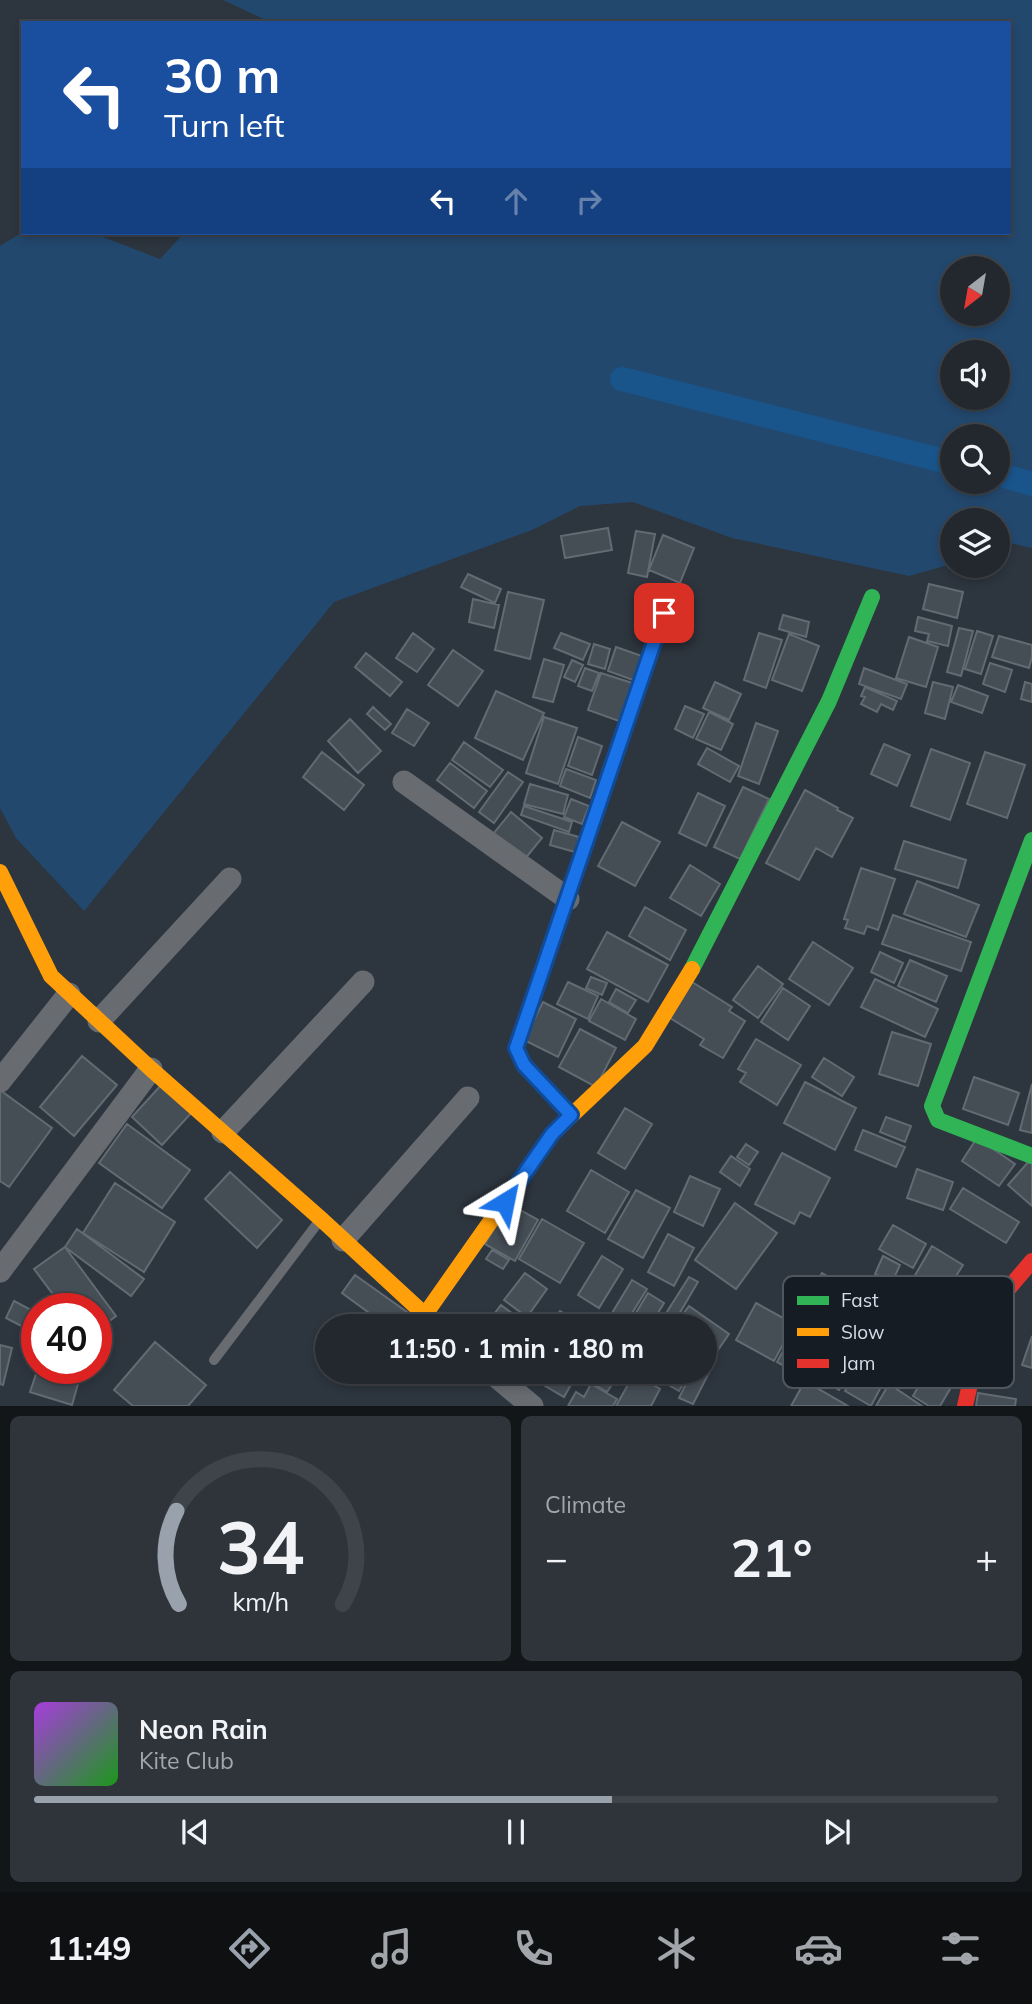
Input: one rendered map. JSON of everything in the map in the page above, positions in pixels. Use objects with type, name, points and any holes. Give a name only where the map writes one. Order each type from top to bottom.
[{"type":"street","points":[[435,1314],[552,1134],[645,1046],[701,954],[829,701],[872,597]]},
{"type":"street","points":[[571,1115],[524,1065],[516,1048],[664,613]]},
{"type":"street","points":[[404,782],[568,899]]},
{"type":"street","points":[[1032,840],[932,1106],[938,1120],[1032,1156]]},
{"type":"street","points":[[0,872],[51,976],[422,1314]]},
{"type":"street","points":[[99,1021],[230,879]]},
{"type":"street","points":[[223,1132],[363,982]]},
{"type":"street","points":[[0,1081],[69,994]]},
{"type":"street","points":[[0,1271],[151,1069]]},
{"type":"street","points":[[343,1240],[468,1098]]},
{"type":"street","points":[[1014,1282],[1032,1261]]},
{"type":"street","points":[[506,1384],[532,1405]]},
{"type":"lane","points":[[214,1360],[321,1219]]},
{"type":"shaded area","points":[[223,0],[1032,0],[1032,548],[1010,543],[1010,508],[940,508],[940,567],[909,576],[732,538],[633,502],[580,506],[532,530],[334,602],[84,911],[16,838],[0,808],[0,246],[21,233],[98,235],[160,259],[182,235],[1011,235],[1011,21],[268,21]]},
{"type":"building","points":[[608,528],[612,550],[565,558],[561,536]]},
{"type":"building","points":[[636,531],[655,534],[647,577],[628,573]]},
{"type":"building","points":[[663,535],[694,548],[680,583],[649,570]]},
{"type":"building","points":[[468,574],[501,589],[495,603],[461,587]]},
{"type":"building","points":[[929,584],[963,592],[957,618],[923,609]]},
{"type":"building","points":[[508,592],[544,600],[530,659],[495,650]]},
{"type":"building","points":[[473,599],[499,605],[494,628],[469,622]]},
{"type":"building","points":[[783,615],[809,622],[806,637],[779,629]]},
{"type":"building","points":[[918,617],[952,626],[948,646],[927,641],[929,634],[915,631]]},
{"type":"building","points":[[959,628],[973,631],[961,676],[947,672]]},
{"type":"building","points":[[977,631],[993,636],[981,674],[965,669]]},
{"type":"building","points":[[413,633],[434,649],[417,672],[396,658]]},
{"type":"building","points":[[561,633],[590,644],[583,660],[554,648]]},
{"type":"building","points":[[759,633],[782,640],[766,688],[744,680]]},
{"type":"building","points":[[789,634],[819,646],[802,691],[772,680]]},
{"type":"building","points":[[999,636],[1032,645],[1029,668],[992,657]]},
{"type":"building","points":[[909,637],[938,647],[926,687],[896,678]]},
{"type":"building","points":[[594,644],[610,649],[605,669],[588,664]]},
{"type":"building","points":[[616,647],[642,656],[633,680],[608,671]]},
{"type":"building","points":[[453,650],[483,671],[458,706],[428,685]]},
{"type":"building","points":[[366,653],[402,682],[390,696],[355,667]]},
{"type":"building","points":[[544,659],[564,665],[553,702],[533,697]]},
{"type":"building","points":[[572,660],[583,665],[575,682],[564,677]]},
{"type":"building","points":[[990,663],[1012,670],[1005,692],[983,684]]},
{"type":"building","points":[[585,668],[599,673],[592,691],[578,686]]},
{"type":"building","points":[[864,668],[907,684],[901,699],[859,684]]},
{"type":"building","points":[[601,673],[632,683],[619,721],[588,710]]},
{"type":"building","points":[[715,682],[741,694],[729,720],[703,708]]},
{"type":"building","points":[[933,682],[953,687],[945,719],[925,713]]},
{"type":"building","points":[[1025,682],[1032,684],[1032,702],[1021,699]]},
{"type":"building","points":[[958,685],[988,696],[982,713],[951,702]]},
{"type":"building","points":[[865,687],[897,701],[893,710],[881,704],[877,712],[861,704],[865,697],[861,696]]},
{"type":"building","points":[[496,691],[544,713],[523,760],[475,738]]},
{"type":"building","points":[[685,706],[704,714],[693,738],[675,729]]},
{"type":"building","points":[[373,707],[391,724],[385,730],[367,714]]},
{"type":"building","points":[[407,709],[429,723],[414,746],[392,733]]},
{"type":"building","points":[[709,712],[733,724],[721,750],[696,739]]},
{"type":"building","points":[[544,717],[577,728],[558,784],[526,773]]},
{"type":"building","points":[[350,719],[381,751],[358,773],[328,741]]},
{"type":"building","points":[[756,723],[778,731],[759,784],[738,776]]},
{"type":"building","points":[[578,737],[602,746],[592,775],[568,766]]},
{"type":"building","points":[[464,742],[503,770],[490,787],[452,760]]},
{"type":"building","points":[[884,744],[910,755],[897,786],[871,774]]},
{"type":"building","points":[[707,748],[739,766],[730,782],[698,764]]},
{"type":"building","points":[[931,749],[970,763],[950,820],[911,806]]},
{"type":"building","points":[[322,752],[364,785],[344,810],[303,777]]},
{"type":"building","points":[[985,752],[1025,765],[1007,818],[967,804]]},
{"type":"building","points":[[450,763],[487,791],[474,808],[437,780]]},
{"type":"building","points":[[566,769],[596,780],[590,798],[560,786]]},
{"type":"building","points":[[508,772],[523,782],[494,823],[479,812]]},
{"type":"building","points":[[530,784],[568,795],[563,814],[524,804]]},
{"type":"building","points":[[743,787],[769,799],[740,859],[714,847]]},
{"type":"building","points":[[805,790],[853,818],[832,857],[816,848],[799,880],[766,863]]},
{"type":"building","points":[[698,793],[725,806],[706,846],[679,833]]},
{"type":"building","points":[[571,799],[589,806],[582,824],[564,817]]},
{"type":"building","points":[[524,806],[572,822],[569,832],[521,815]]},
{"type":"building","points":[[511,812],[542,838],[524,860],[493,834]]},
{"type":"building","points":[[622,822],[660,842],[635,886],[598,866]]},
{"type":"building","points":[[554,830],[579,837],[575,852],[550,845]]},
{"type":"building","points":[[904,841],[966,860],[958,888],[895,869]]},
{"type":"building","points":[[690,865],[720,884],[701,916],[670,898]]},
{"type":"building","points":[[861,868],[895,879],[878,930],[867,926],[864,934],[845,928],[848,920],[844,919]]},
{"type":"building","points":[[917,881],[979,905],[966,937],[904,914]]},
{"type":"building","points":[[645,907],[686,930],[670,960],[629,936]]},
{"type":"building","points":[[893,915],[971,942],[961,971],[882,944]]},
{"type":"building","points":[[607,932],[668,965],[648,1002],[587,969]]},
{"type":"building","points":[[813,942],[853,968],[829,1005],[789,979]]},
{"type":"building","points":[[880,952],[903,963],[894,983],[871,972]]},
{"type":"building","points":[[910,960],[947,976],[936,1002],[898,986]]},
{"type":"building","points":[[758,966],[783,984],[758,1018],[733,1000]]},
{"type":"building","points":[[591,977],[607,983],[602,995],[586,988]]},
{"type":"building","points":[[875,979],[938,1009],[925,1037],[861,1007]]},
{"type":"building","points":[[568,982],[598,996],[588,1019],[557,1004]]},
{"type":"building","points":[[692,982],[732,1007],[729,1011],[745,1021],[723,1058],[700,1045],[704,1039],[670,1018]]},
{"type":"building","points":[[783,988],[810,1006],[788,1040],[761,1022]]},
{"type":"building","points":[[616,989],[636,1000],[628,1013],[609,1002]]},
{"type":"building","points":[[601,999],[636,1019],[625,1040],[589,1021]]},
{"type":"building","points":[[543,1002],[576,1019],[558,1057],[524,1040]]},
{"type":"building","points":[[580,1029],[616,1048],[596,1087],[559,1067]]},
{"type":"building","points":[[892,1032],[931,1044],[918,1086],[879,1074]]},
{"type":"building","points":[[756,1039],[801,1065],[777,1105],[740,1082],[746,1073],[738,1069]]},
{"type":"building","points":[[82,1056],[117,1085],[74,1136],[40,1107]]},
{"type":"building","points":[[824,1058],[854,1077],[842,1096],[812,1077]]},
{"type":"building","points":[[974,1077],[1019,1093],[1008,1125],[963,1109]]},
{"type":"building","points":[[805,1082],[856,1108],[835,1150],[784,1123]]},
{"type":"building","points":[[163,1083],[193,1111],[162,1145],[132,1117]]},
{"type":"building","points":[[1032,1084],[1032,1133],[1020,1130]]},
{"type":"building","points":[[0,1090],[52,1128],[9,1187],[0,1181]]},
{"type":"building","points":[[625,1108],[652,1124],[625,1169],[598,1153]]},
{"type":"building","points":[[886,1117],[911,1126],[905,1142],[880,1132]]},
{"type":"building","points":[[127,1124],[190,1170],[162,1208],[99,1163]]},
{"type":"building","points":[[863,1130],[905,1147],[896,1167],[855,1150]]},
{"type":"building","points":[[977,1138],[1015,1164],[999,1186],[962,1161]]},
{"type":"building","points":[[746,1144],[758,1152],[749,1165],[737,1157]]},
{"type":"building","points":[[782,1153],[830,1178],[810,1217],[800,1212],[794,1224],[755,1204]]},
{"type":"building","points":[[731,1156],[750,1169],[740,1186],[720,1172]]},
{"type":"building","points":[[1030,1160],[1032,1161],[1032,1206],[1008,1185]]},
{"type":"building","points":[[917,1169],[953,1182],[943,1210],[907,1198]]},
{"type":"building","points":[[591,1170],[629,1192],[605,1233],[567,1211]]},
{"type":"building","points":[[230,1172],[282,1220],[257,1248],[205,1199]]},
{"type":"building","points":[[690,1176],[720,1189],[703,1226],[674,1212]]},
{"type":"building","points":[[115,1183],[175,1222],[144,1272],[83,1233]]},
{"type":"building","points":[[963,1188],[1019,1222],[1006,1243],[950,1209]]},
{"type":"building","points":[[636,1190],[670,1208],[643,1258],[608,1239]]},
{"type":"building","points":[[508,1203],[538,1220],[515,1261],[485,1244]]},
{"type":"building","points":[[735,1203],[777,1233],[736,1289],[695,1260]]},
{"type":"building","points":[[542,1219],[584,1243],[560,1283],[519,1259]]},
{"type":"building","points":[[893,1225],[926,1244],[913,1268],[879,1249]]},
{"type":"building","points":[[77,1229],[144,1279],[131,1296],[65,1247]]},
{"type":"building","points":[[668,1234],[694,1248],[674,1286],[648,1272]]},
{"type":"building","points":[[932,1246],[963,1265],[956,1276],[915,1276]]},
{"type":"building","points":[[65,1247],[99,1293],[52,1293],[34,1269]]},
{"type":"building","points":[[492,1250],[509,1260],[503,1269],[486,1259]]},
{"type":"building","points":[[602,1256],[623,1269],[599,1308],[578,1295]]},
{"type":"building","points":[[883,1256],[900,1265],[895,1276],[875,1274]]},
{"type":"building","points":[[525,1273],[547,1289],[529,1314],[523,1314],[504,1300]]},
{"type":"building","points":[[355,1275],[407,1312],[371,1314],[342,1293]]},
{"type":"building","points":[[689,1277],[698,1282],[679,1314],[666,1314]]},
{"type":"building","points":[[632,1280],[647,1289],[631,1314],[611,1314]]},
{"type":"building","points":[[648,1293],[664,1303],[657,1314],[635,1314]]},
{"type":"building","points":[[14,1301],[21,1305],[21,1326],[6,1318]]},
{"type":"building","points":[[756,1303],[783,1318],[783,1344],[774,1361],[736,1340]]},
{"type":"building","points":[[501,1305],[513,1314],[494,1314]]},
{"type":"building","points":[[689,1306],[700,1314],[683,1314]]},
{"type":"building","points":[[717,1326],[729,1334],[717,1351]]},
{"type":"building","points":[[1032,1336],[1032,1368],[1022,1365]]},
{"type":"building","points":[[155,1342],[206,1385],[188,1406],[133,1406],[114,1390]]},
{"type":"building","points":[[0,1345],[12,1348],[3,1385],[0,1384]]},
{"type":"building","points":[[783,1351],[783,1365],[777,1362]]},
{"type":"building","points":[[33,1384],[78,1384],[72,1405],[30,1392]]},
{"type":"building","points":[[542,1384],[571,1384],[564,1397]]},
{"type":"building","points":[[591,1384],[617,1399],[613,1406],[568,1406],[576,1392],[584,1397]]},
{"type":"building","points":[[594,1384],[612,1384],[607,1392]]},
{"type":"building","points":[[628,1384],[651,1384],[660,1389],[651,1406],[616,1406]]},
{"type":"building","points":[[667,1384],[683,1384],[679,1391]]},
{"type":"building","points":[[686,1384],[703,1384],[693,1404],[679,1398]]},
{"type":"building","points":[[801,1388],[817,1388],[848,1406],[791,1406]]},
{"type":"building","points":[[847,1388],[880,1388],[871,1406],[845,1391]]},
{"type":"building","points":[[887,1388],[895,1388],[922,1406],[876,1406]]},
{"type":"building","points":[[918,1388],[950,1389],[940,1406],[929,1406],[913,1396]]},
{"type":"building","points":[[978,1393],[1016,1399],[1015,1406],[976,1406]]},
{"type":"waterway","points":[[622,379],[940,460]]},
{"type":"waterway","points":[[1010,478],[1032,484]]},
{"type":"traffic: fast","points":[[692,969],[829,701],[872,597]]},
{"type":"traffic: fast","points":[[1032,840],[932,1106],[938,1120],[1032,1156]]},
{"type":"traffic: slow","points":[[633,703],[664,613]]},
{"type":"traffic: slow","points":[[0,872],[51,976],[424,1314]]},
{"type":"traffic: slow","points":[[425,1314],[552,1134],[645,1046],[692,969]]},
{"type":"traffic: jam","points":[[571,1115],[524,1065],[516,1048],[633,703]]},
{"type":"traffic: jam","points":[[1014,1282],[1032,1261]]},
{"type":"traffic: jam","points":[[965,1406],[969,1388]]},
{"type":"route","points":[[505,1202],[552,1134],[571,1115],[524,1065],[516,1048],[664,613]]}]
